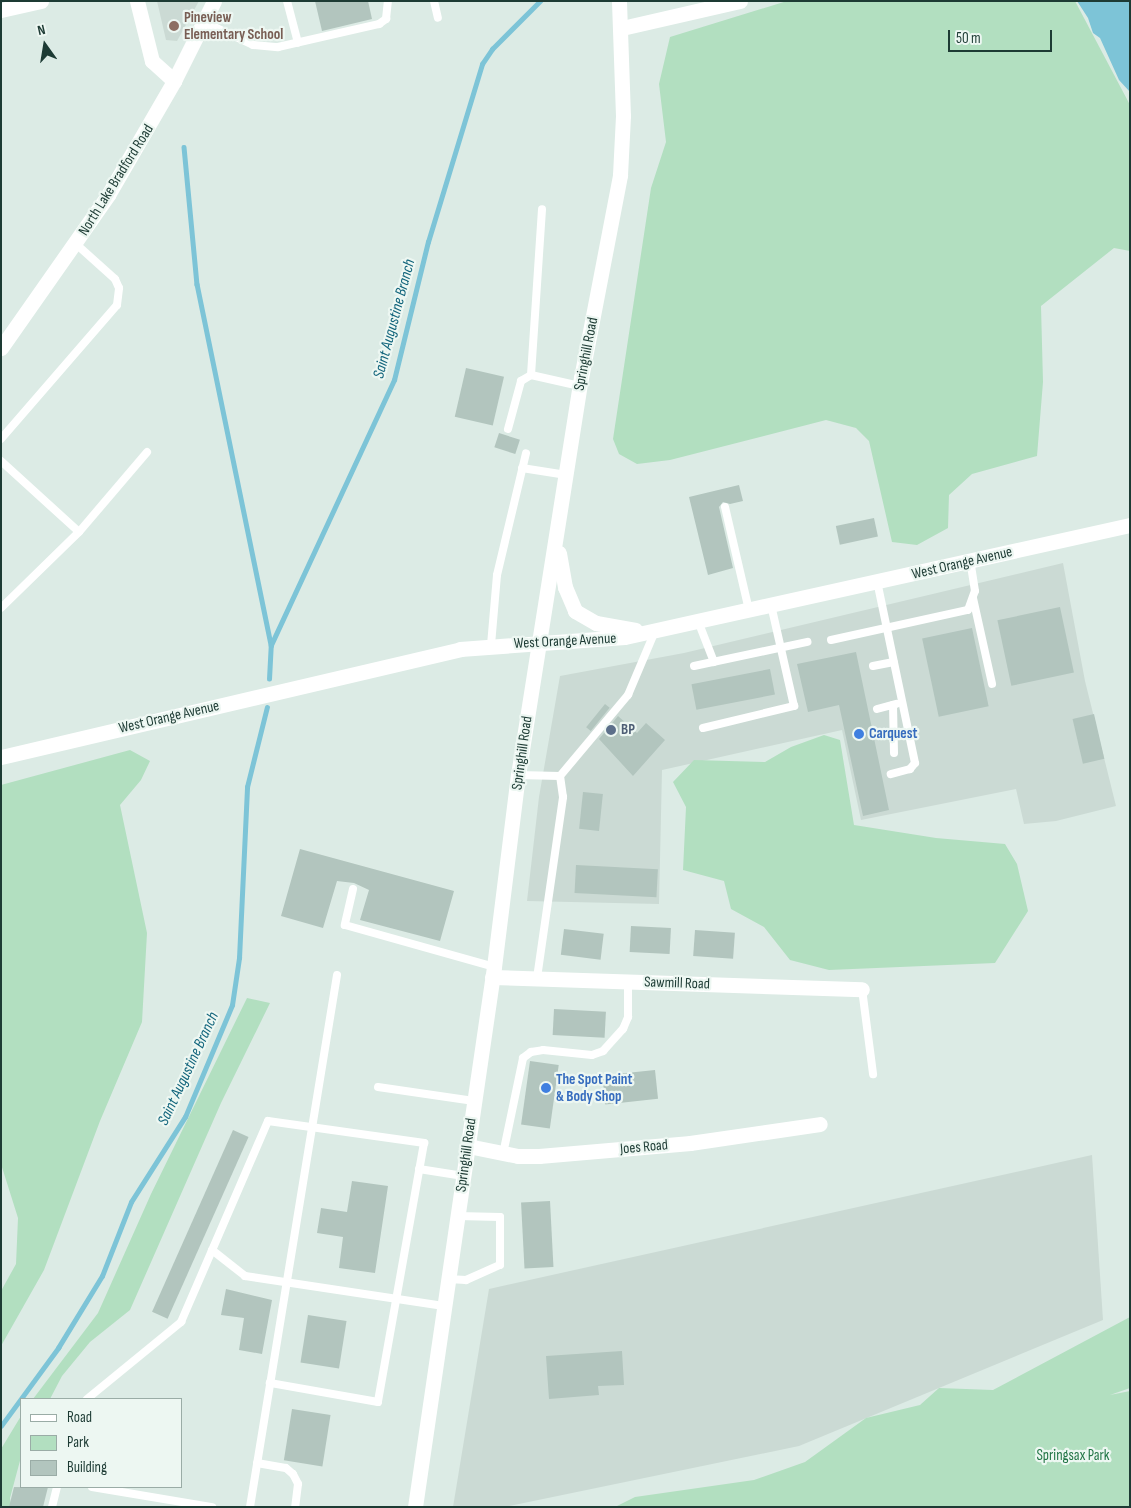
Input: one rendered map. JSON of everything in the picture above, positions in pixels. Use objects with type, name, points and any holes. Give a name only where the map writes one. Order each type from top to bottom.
[{"type":"main road","points":[[1,10],[41,1]]},
{"type":"main road","points":[[137,1],[152,62],[174,81]]},
{"type":"main road","name":"North Lake Bradford Road","points":[[1,348],[76,244],[138,146],[174,81],[214,1]]},
{"type":"main road","name":"Springhill Road","points":[[415,1507],[493,972],[518,775],[541,644],[580,386],[620,175],[623,116],[622,28],[619,1]]},
{"type":"main road","points":[[622,28],[740,1]]},
{"type":"main road","name":"West Orange Avenue","points":[[1,757],[299,686],[491,645],[598,641],[749,610],[1130,526]]},
{"type":"main road","points":[[556,540],[565,587],[575,611],[585,619],[606,626],[655,630]]},
{"type":"main road","name":"Sawmill Road","points":[[493,972],[537,978],[862,989]]},
{"type":"main road","name":"Joes Road","points":[[468,1146],[503,1154],[539,1156],[690,1143],[820,1124]]},
{"type":"lane","points":[[288,1],[298,43]]},
{"type":"lane","points":[[204,22],[253,45],[278,47],[386,20],[388,1]]},
{"type":"lane","points":[[434,1],[438,18]]},
{"type":"lane","points":[[530,375],[542,209]]},
{"type":"lane","points":[[1,439],[117,305],[119,288],[115,279],[76,244]]},
{"type":"lane","points":[[508,429],[521,381],[530,375],[580,386]]},
{"type":"lane","points":[[1,608],[79,532],[147,452]]},
{"type":"lane","points":[[491,645],[497,575],[526,453]]},
{"type":"lane","points":[[1,461],[79,532]]},
{"type":"lane","points":[[522,468],[566,475]]},
{"type":"lane","points":[[725,507],[749,610]]},
{"type":"lane","points":[[831,640],[968,610],[975,591],[970,561]]},
{"type":"lane","points":[[877,582],[915,763],[910,769],[891,774]]},
{"type":"lane","points":[[973,597],[992,684]]},
{"type":"lane","points":[[703,728],[794,706],[771,605]]},
{"type":"lane","points":[[698,621],[714,662]]},
{"type":"lane","points":[[537,978],[563,797],[560,776],[628,695],[655,630]]},
{"type":"lane","points":[[694,666],[806,642]]},
{"type":"lane","points":[[873,666],[894,662]]},
{"type":"lane","points":[[876,709],[903,703]]},
{"type":"lane","points":[[893,705],[894,753]]},
{"type":"lane","points":[[518,775],[560,776]]},
{"type":"lane","points":[[353,889],[345,926],[493,972]]},
{"type":"lane","points":[[250,1507],[337,976]]},
{"type":"lane","points":[[503,1154],[523,1058],[531,1052],[543,1050],[592,1055],[603,1051],[623,1029],[628,1017],[628,981]]},
{"type":"lane","points":[[862,989],[873,1074]]},
{"type":"lane","points":[[378,1086],[474,1102]]},
{"type":"lane","points":[[88,1398],[181,1322],[268,1121],[424,1143],[378,1402],[270,1383]]},
{"type":"lane","points":[[420,1169],[463,1176]]},
{"type":"lane","points":[[448,1279],[466,1280],[500,1265],[500,1217],[457,1216]]},
{"type":"lane","points":[[212,1250],[245,1276],[444,1306]]},
{"type":"lane","points":[[257,1463],[286,1468],[293,1474],[298,1484],[294,1507]]},
{"type":"lane","points":[[52,1507],[57,1488]]},
{"type":"lane","points":[[98,1488],[212,1507]]},
{"type":"shaded area","name":"Pineview Elementary School","points":[[157,1],[199,1],[177,41],[166,40]]},
{"type":"shaded area","points":[[1063,563],[1085,681],[1116,806],[1056,821],[1024,824],[1016,789],[861,820],[842,730],[662,770],[659,904],[527,901],[539,797],[560,676],[684,653]]},
{"type":"shaded area","points":[[1092,1155],[1103,1320],[799,1446],[504,1507],[453,1507],[489,1289]]},
{"type":"green space","points":[[787,1],[1075,1],[1130,105],[1130,251],[1114,248],[1041,306],[1043,382],[1037,456],[972,474],[949,495],[948,528],[917,545],[892,542],[869,441],[856,428],[826,420],[670,460],[637,464],[619,454],[613,439],[651,188],[666,142],[659,84],[670,37]]},
{"type":"green space","points":[[824,735],[840,740],[854,825],[936,838],[1005,844],[1017,864],[1028,911],[995,963],[829,970],[790,960],[764,927],[731,909],[724,881],[683,870],[686,807],[673,782],[694,760],[765,762],[791,747]]},
{"type":"green space","points":[[130,750],[150,761],[141,780],[120,805],[147,933],[142,1022],[100,1121],[44,1270],[1,1346],[1,1291],[16,1264],[18,1218],[1,1164],[1,785]]},
{"type":"green space","points":[[247,998],[270,1003],[221,1103],[130,1310],[90,1342],[62,1376],[51,1398],[34,1398],[98,1313],[151,1194]]},
{"type":"green space","name":"Springsax Park","points":[[1130,1317],[1130,1388],[1110,1395],[1130,1391],[1130,1507],[615,1507],[635,1497],[754,1480],[805,1462],[866,1418],[920,1405],[939,1388],[993,1390]]},
{"type":"green space","points":[[20,1418],[20,1461],[10,1498],[11,1507],[1,1507],[1,1449]]},
{"type":"water","points":[[1077,1],[1130,1],[1130,92],[1119,80],[1100,38],[1093,33],[1088,18]]},
{"type":"building","points":[[315,1],[368,1],[372,19],[322,31]]},
{"type":"building","points":[[466,368],[504,377],[493,425],[455,417]]},
{"type":"building","points":[[499,433],[520,440],[515,454],[494,447]]},
{"type":"building","points":[[739,485],[743,501],[730,504],[723,502],[719,507],[733,568],[708,575],[689,497]]},
{"type":"building","points":[[874,518],[878,537],[840,545],[836,526]]},
{"type":"building","points":[[1060,607],[1074,673],[1011,686],[997,620]]},
{"type":"building","points":[[972,628],[989,706],[939,717],[922,639]]},
{"type":"building","name":"Carquest","points":[[856,652],[889,810],[863,816],[839,705],[808,712],[797,664]]},
{"type":"building","points":[[770,669],[775,695],[696,710],[691,684]]},
{"type":"building","points":[[605,704],[610,708],[591,731],[586,727]]},
{"type":"building","points":[[1094,714],[1104,759],[1083,764],[1073,719]]},
{"type":"building","points":[[618,716],[637,733],[646,723],[665,740],[633,776],[599,739]]},
{"type":"building","points":[[583,792],[603,794],[599,831],[579,829]]},
{"type":"building","points":[[300,849],[454,891],[440,941],[360,920],[369,890],[354,883],[337,881],[323,928],[281,916]]},
{"type":"building","points":[[576,865],[658,869],[656,897],[575,893]]},
{"type":"building","points":[[631,926],[671,928],[670,954],[630,952]]},
{"type":"building","points":[[564,929],[604,934],[601,960],[561,955]]},
{"type":"building","points":[[695,930],[735,933],[733,959],[693,956]]},
{"type":"building","points":[[554,1009],[606,1012],[605,1038],[553,1035]]},
{"type":"building","points":[[530,1061],[559,1065],[550,1128],[521,1124]]},
{"type":"building","points":[[655,1070],[658,1099],[605,1104],[602,1076]]},
{"type":"building","points":[[233,1130],[249,1137],[168,1319],[152,1312]]},
{"type":"building","points":[[352,1181],[388,1186],[375,1273],[339,1268],[343,1237],[317,1233],[321,1208],[347,1212]]},
{"type":"building","points":[[550,1201],[553,1267],[524,1268],[521,1203]]},
{"type":"building","points":[[226,1289],[272,1300],[262,1354],[239,1350],[244,1318],[221,1315]]},
{"type":"building","points":[[308,1315],[347,1321],[339,1369],[300,1362]]},
{"type":"building","points":[[622,1351],[624,1385],[598,1386],[599,1395],[549,1399],[546,1356]]},
{"type":"building","points":[[292,1409],[331,1415],[322,1466],[284,1460]]},
{"type":"building","points":[[14,1487],[48,1488],[43,1507],[9,1507]]},
{"type":"waterway","name":"Saint Augustine Branch","points":[[269,679],[271,645],[394,380],[428,242],[482,64],[492,49],[540,1]]},
{"type":"waterway","points":[[184,147],[197,284],[271,645]]},
{"type":"waterway","name":"Saint Augustine Branch","points":[[21,1398],[58,1348],[102,1276],[131,1202],[185,1117],[232,1005],[239,958],[247,787],[267,707]]},
{"type":"waterway","name":"Saint Augustine Branch","points":[[1,1426],[20,1400]]},
{"type":"place","name":"Pineview Elementary School","points":[[174,26]]},
{"type":"place","name":"BP","points":[[611,730]]},
{"type":"place","name":"Carquest","points":[[859,734]]},
{"type":"place","name":"The Spot Paint & Body Shop","points":[[546,1088]]}]
